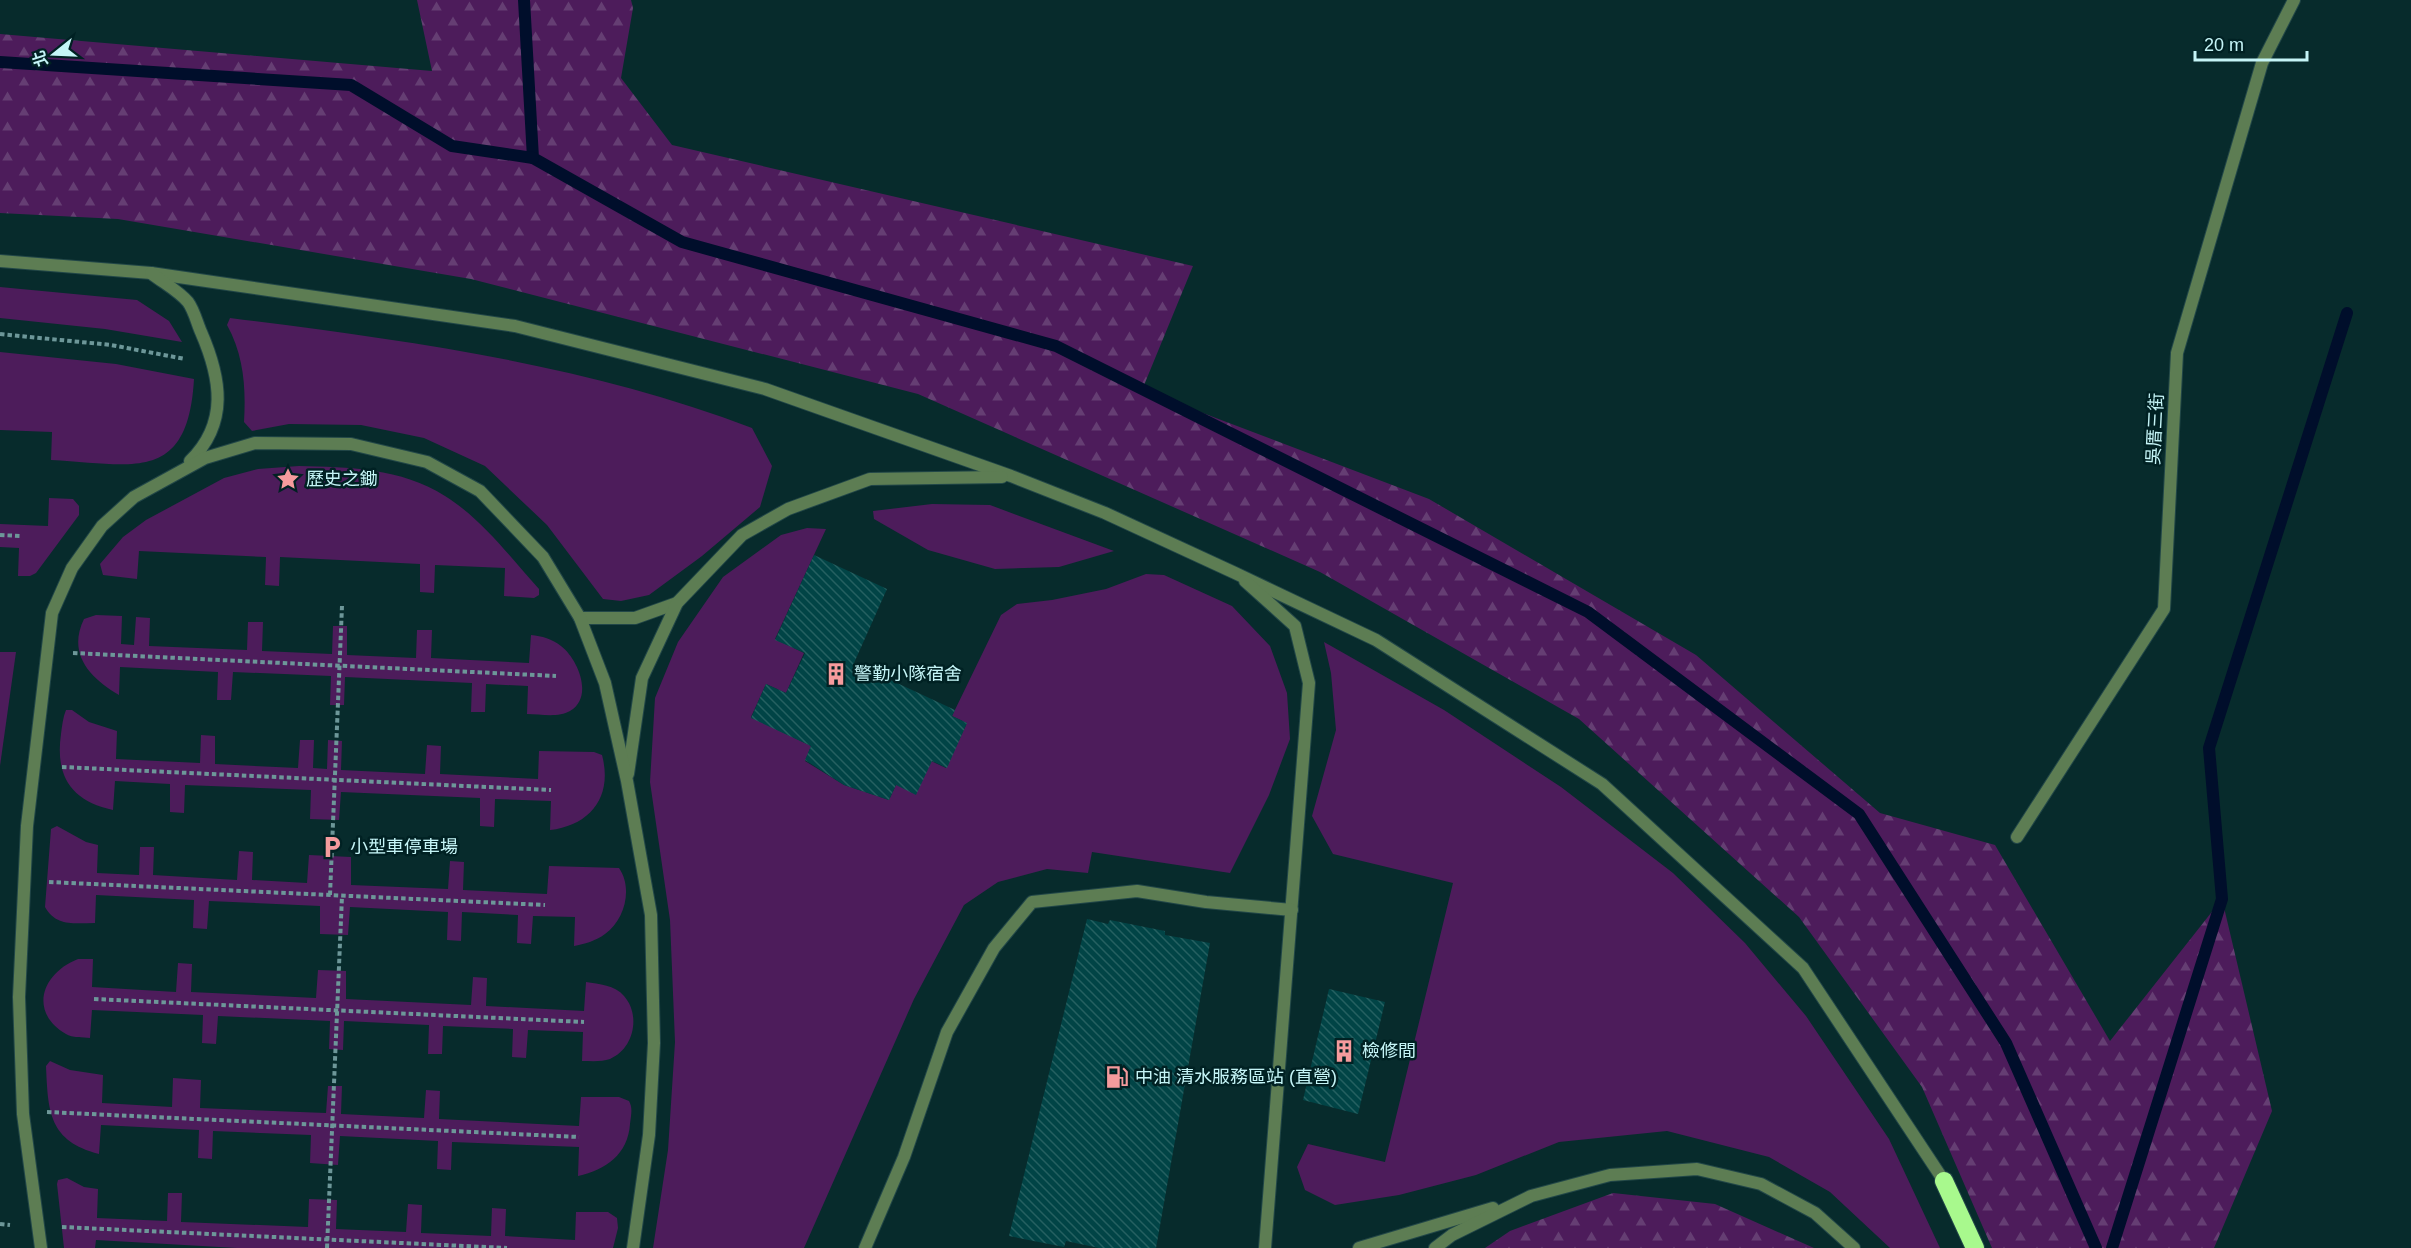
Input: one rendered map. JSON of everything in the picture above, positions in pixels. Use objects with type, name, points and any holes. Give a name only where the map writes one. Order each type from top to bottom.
[{"type":"highway","points":[[1944,1181],[1960,1248]]},
{"type":"highway","points":[[1944,1181],[1975,1248]]},
{"type":"street","name":"吳厝三街","points":[[2018,837],[2164,609],[2177,353],[2262,63],[2294,0]]},
{"type":"street","points":[[0,261],[151,273],[515,326],[765,389],[1011,476],[1105,513],[1235,573],[1376,640],[1602,784],[1803,969],[1944,1181]]},
{"type":"street","points":[[151,273],[188,302],[213,364],[219,387],[215,423],[204,447],[183,468]]},
{"type":"street","points":[[41,1248],[23,1106],[19,997],[27,826],[52,613],[68,577],[102,526],[134,497],[183,468],[205,458],[255,443],[351,444],[427,462],[480,491],[543,557],[580,618],[605,683],[627,782],[651,915],[654,1043],[649,1135],[633,1248]]},
{"type":"street","points":[[627,782],[642,678],[677,603],[742,535],[788,509],[870,478],[1011,476]]},
{"type":"street","points":[[1235,573],[1295,627],[1309,683],[1265,1248]]},
{"type":"street","points":[[580,618],[635,618],[677,603]]},
{"type":"street","points":[[865,1248],[904,1157],[947,1032],[994,948],[1032,902],[1137,891],[1206,902],[1292,910]]},
{"type":"street","points":[[1359,1248],[1531,1196],[1610,1175],[1697,1169],[1761,1184],[1815,1213],[1854,1248]]},
{"type":"street","points":[[1435,1248],[1452,1235],[1531,1196]]},
{"type":"path","points":[[0,334],[111,345],[213,364]]},
{"type":"path","points":[[0,535],[20,536]]},
{"type":"path","points":[[330,895],[342,606]]},
{"type":"path","points":[[47,648],[81,654],[556,676]]},
{"type":"path","points":[[62,767],[551,790]]},
{"type":"path","points":[[24,881],[545,905]]},
{"type":"path","points":[[327,1248],[342,896]]},
{"type":"path","points":[[94,999],[584,1022]]},
{"type":"path","points":[[23,1106],[50,1113],[579,1137]]},
{"type":"path","points":[[0,1224],[10,1225]]},
{"type":"path","points":[[62,1227],[507,1248]]},
{"type":"green space","points":[[417,0],[631,0],[633,8],[621,78],[672,145],[1193,266],[1142,390],[1429,499],[1696,655],[1880,813],[1995,845],[2110,1041],[2222,899],[2272,1111],[2214,1248],[1992,1248],[1922,1087],[1799,917],[1579,719],[1320,572],[918,394],[471,279],[118,219],[0,213],[0,34],[432,71]]},
{"type":"green space","points":[[0,287],[137,300],[169,321],[182,342],[105,329],[0,318]]},
{"type":"green space","points":[[230,318],[362,335],[494,357],[625,387],[752,428],[772,466],[760,507],[702,556],[649,595],[621,601],[603,599],[547,525],[485,466],[424,438],[361,425],[289,424],[252,431],[244,422],[243,372],[237,348],[227,325]]},
{"type":"green space","points":[[0,352],[116,364],[194,379],[189,413],[181,437],[167,452],[151,461],[107,464],[51,460],[52,432],[0,430]]},
{"type":"green space","points":[[299,466],[336,467],[393,474],[445,496],[483,527],[539,589],[539,595],[534,598],[504,596],[505,568],[435,565],[434,593],[420,592],[420,564],[280,557],[279,586],[265,585],[266,557],[139,551],[137,579],[103,575],[100,564],[123,537],[146,520],[224,478],[258,469]]},
{"type":"green space","points":[[49,498],[73,499],[79,506],[79,515],[36,573],[30,576],[18,576],[19,548],[0,547],[0,524],[48,526]]},
{"type":"green space","points":[[932,504],[990,505],[1114,551],[1059,567],[995,569],[928,550],[874,519],[873,511]]},
{"type":"green space","points":[[807,528],[826,529],[775,639],[804,653],[786,693],[766,684],[751,717],[811,746],[805,761],[844,785],[889,800],[896,785],[931,761],[946,768],[967,723],[952,716],[1001,615],[1017,604],[1052,600],[1106,589],[1146,574],[1164,575],[1232,606],[1270,646],[1287,693],[1290,739],[1269,795],[1230,873],[1092,852],[1088,873],[1047,869],[998,882],[964,905],[914,999],[804,1248],[653,1248],[668,1150],[675,1042],[670,920],[650,782],[655,698],[678,642],[723,577],[781,535]]},
{"type":"green space","points":[[96,615],[122,616],[121,644],[134,645],[136,617],[150,618],[149,646],[247,650],[248,622],[263,622],[262,651],[332,654],[333,626],[347,626],[347,655],[416,658],[417,630],[432,630],[431,658],[529,663],[531,635],[535,635],[554,641],[573,660],[581,678],[581,697],[577,705],[565,713],[527,714],[528,686],[486,684],[485,712],[471,712],[472,683],[345,677],[344,705],[330,705],[331,676],[233,672],[231,700],[217,700],[218,672],[120,667],[119,695],[91,673],[80,654],[79,632],[84,619]]},
{"type":"green space","points":[[1324,642],[1444,710],[1561,787],[1673,873],[1745,943],[1806,1016],[1889,1139],[1940,1248],[1890,1248],[1830,1192],[1769,1157],[1667,1131],[1559,1142],[1476,1175],[1399,1195],[1335,1205],[1305,1190],[1297,1167],[1308,1144],[1385,1162],[1453,883],[1333,854],[1312,816],[1336,730],[1331,673]]},
{"type":"green space","points":[[0,652],[16,652],[0,766]]},
{"type":"green space","points":[[66,710],[72,710],[89,722],[117,731],[116,759],[200,763],[201,735],[215,736],[215,764],[298,768],[300,740],[314,740],[313,768],[327,769],[328,740],[342,741],[341,770],[425,774],[427,745],[441,746],[440,774],[538,779],[539,751],[594,752],[602,755],[605,770],[604,783],[601,795],[587,815],[577,822],[550,830],[551,801],[495,799],[494,827],[480,826],[480,798],[341,792],[339,820],[310,819],[311,790],[185,785],[184,813],[170,812],[170,784],[115,781],[113,810],[86,800],[69,784],[64,774],[60,749]]},
{"type":"green space","points":[[57,826],[86,842],[98,845],[97,873],[139,875],[140,847],[154,847],[153,875],[237,880],[239,851],[253,852],[252,880],[307,883],[309,855],[351,857],[351,885],[448,889],[450,861],[464,862],[463,890],[547,894],[549,866],[619,868],[626,885],[625,903],[618,921],[605,934],[598,939],[574,946],[575,917],[533,916],[531,944],[517,943],[518,915],[462,912],[461,941],[447,940],[448,912],[350,907],[348,935],[320,934],[320,906],[209,901],[207,929],[193,928],[194,900],[96,895],[95,923],[67,923],[55,918],[45,907],[51,829]]},
{"type":"green space","points":[[78,959],[93,959],[92,987],[176,992],[178,963],[192,964],[191,992],[316,998],[318,970],[346,971],[346,999],[471,1005],[473,977],[487,978],[486,1006],[584,1011],[586,982],[611,987],[624,996],[632,1012],[632,1031],[625,1048],[604,1061],[582,1061],[583,1032],[528,1030],[526,1058],[512,1057],[513,1029],[443,1026],[442,1054],[428,1054],[429,1025],[344,1021],[343,1050],[329,1049],[330,1021],[218,1016],[216,1044],[202,1043],[203,1015],[92,1010],[90,1038],[74,1037],[54,1025],[47,1015],[44,994],[48,983],[56,974],[66,965]]},
{"type":"green space","points":[[50,1061],[70,1070],[103,1075],[102,1103],[172,1107],[173,1078],[201,1080],[200,1108],[326,1113],[328,1086],[342,1086],[341,1114],[424,1118],[426,1090],[440,1091],[439,1119],[579,1126],[581,1097],[619,1097],[629,1101],[631,1115],[625,1144],[614,1159],[598,1170],[578,1176],[579,1147],[452,1142],[451,1170],[437,1169],[438,1141],[340,1136],[338,1165],[310,1163],[311,1135],[213,1131],[212,1159],[198,1158],[199,1130],[101,1125],[99,1154],[70,1141],[54,1122],[50,1111],[47,1082],[46,1066]]},
{"type":"green space","points":[[67,1178],[84,1187],[98,1189],[97,1218],[167,1221],[168,1193],[182,1193],[181,1222],[308,1227],[309,1199],[337,1200],[336,1229],[406,1232],[408,1204],[422,1205],[421,1233],[491,1236],[492,1208],[506,1209],[505,1236],[575,1240],[576,1212],[608,1212],[617,1218],[618,1228],[613,1248],[237,1248],[96,1240],[95,1248],[64,1248],[57,1184],[58,1180]]},
{"type":"green space","points":[[1613,1193],[1715,1204],[1814,1248],[1485,1248],[1510,1231]]},
{"type":"building","name":"警勤小隊宿舍","points":[[814,555],[887,589],[854,663],[955,710],[952,716],[967,723],[947,768],[932,761],[916,795],[896,785],[889,800],[844,785],[805,760],[811,746],[751,718],[766,684],[786,693],[805,653],[775,640]]},
{"type":"building","name":"中油 清水服務區站 (直營)","points":[[1087,919],[1108,924],[1110,920],[1165,931],[1165,935],[1210,943],[1156,1248],[1099,1248],[1066,1241],[1064,1247],[1009,1236]]},
{"type":"building","name":"檢修間","points":[[1329,989],[1385,1002],[1358,1114],[1303,1100]]},
{"type":"waterway","points":[[524,0],[533,158],[682,242],[1056,346],[1588,612],[1859,814],[2006,1043],[2096,1248]]},
{"type":"waterway","points":[[0,62],[351,85],[452,146],[533,158]]},
{"type":"waterway","points":[[2112,1248],[2222,899],[2209,748],[2347,313]]},
{"type":"place","name":"歷史之鋤","points":[[288,479]]},
{"type":"place","name":"警勤小隊宿舍","points":[[836,674]]},
{"type":"place","name":"小型車停車場","points":[[332,847]]},
{"type":"place","name":"檢修間","points":[[1344,1051]]},
{"type":"place","name":"中油 清水服務區站 (直營)","points":[[1117,1077]]}]
